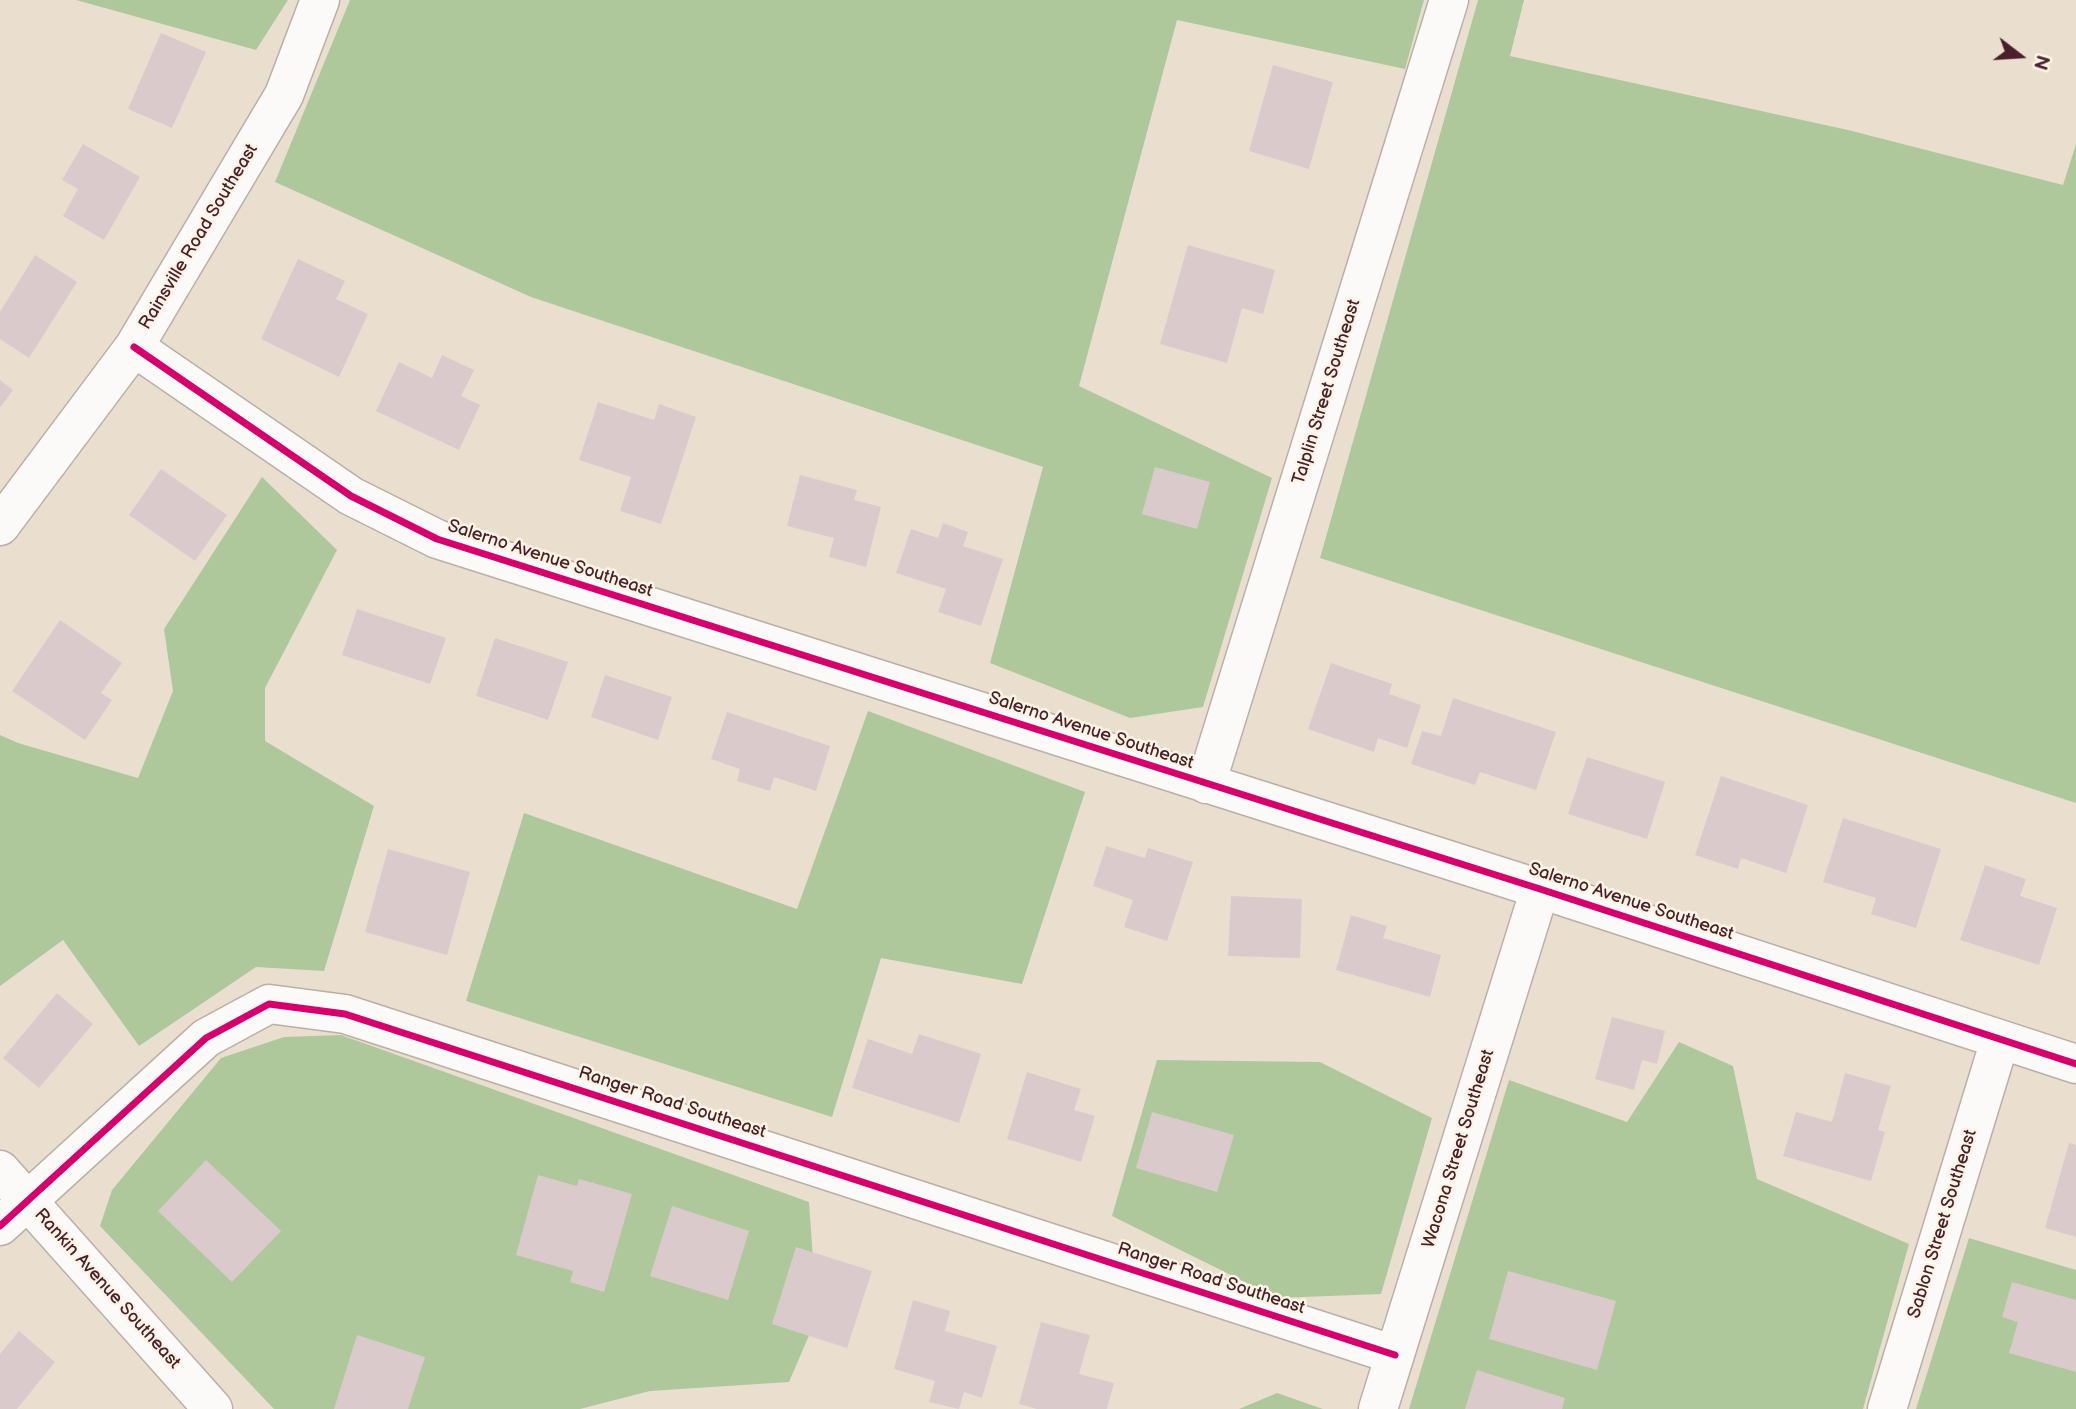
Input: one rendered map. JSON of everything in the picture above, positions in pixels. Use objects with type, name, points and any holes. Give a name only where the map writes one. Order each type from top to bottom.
[{"type":"street","name":"Rainsville Road Southeast","points":[[0,526],[134,347],[284,94],[320,0]]},
{"type":"street","name":"Talplin Street Southeast","points":[[1206,784],[1449,0]]},
{"type":"street","name":"Salerno Avenue Southeast","points":[[134,347],[351,496],[437,539],[1540,889],[2076,1064]]},
{"type":"street","name":"Wacona Street Southeast","points":[[1378,1409],[1540,889]]},
{"type":"street","name":"Ranger Road Southeast","points":[[0,1226],[206,1038],[269,1004],[345,1014],[1395,1355]]},
{"type":"street","name":"Sablon Street Southeast","points":[[1887,1409],[2000,1040]]},
{"type":"street","name":"Rankin Avenue Southeast","points":[[0,1170],[213,1409]]},
{"type":"green space","points":[[76,0],[288,0],[256,50]]},
{"type":"green space","points":[[350,0],[1424,0],[1405,69],[1177,20],[1079,386],[1272,478],[1203,707],[1130,718],[990,663],[1043,467],[531,297],[275,182]]},
{"type":"green space","points":[[1478,0],[1524,0],[1510,56],[1848,130],[2063,185],[2076,144],[2076,803],[1320,558]]},
{"type":"green space","points":[[262,477],[337,550],[265,688],[265,741],[374,806],[324,971],[256,967],[139,1046],[63,940],[0,986],[0,735],[18,743],[138,778],[173,691],[164,629]]},
{"type":"green space","points":[[868,711],[1085,792],[1022,984],[881,958],[832,1117],[466,1001],[524,813],[797,909]]},
{"type":"green space","points":[[341,1035],[809,1202],[817,1317],[789,1382],[650,1391],[580,1409],[274,1409],[100,1226],[112,1190],[221,1058],[284,1037]]},
{"type":"green space","points":[[1679,1042],[1733,1066],[1757,1179],[1909,1244],[1863,1409],[1409,1409],[1509,1080],[1627,1122]]},
{"type":"green space","points":[[1157,1060],[1320,1062],[1432,1118],[1381,1294],[1277,1298],[1112,1216]]},
{"type":"green space","points":[[1969,1238],[2076,1270],[2076,1409],[1916,1409]]},
{"type":"green space","points":[[1277,1393],[1323,1409],[1239,1409]]},
{"type":"building","points":[[161,33],[206,52],[172,128],[128,109]]},
{"type":"building","points":[[1273,65],[1333,82],[1309,169],[1249,151]]},
{"type":"building","points":[[83,144],[140,177],[104,240],[63,216],[78,189],[62,180]]},
{"type":"building","points":[[1188,245],[1275,270],[1263,314],[1242,308],[1227,363],[1160,344]]},
{"type":"building","points":[[35,255],[77,282],[29,358],[0,339],[0,312]]},
{"type":"building","points":[[298,259],[345,281],[336,299],[368,314],[339,377],[261,339]]},
{"type":"building","points":[[442,355],[474,370],[461,396],[480,405],[459,450],[376,411],[399,362],[432,378]]},
{"type":"building","points":[[0,380],[13,390],[0,408]]},
{"type":"building","points":[[598,402],[654,420],[659,404],[696,417],[661,524],[620,511],[631,477],[579,460]]},
{"type":"building","points":[[1155,467],[1210,482],[1197,529],[1142,514]]},
{"type":"building","points":[[161,469],[227,515],[195,561],[129,515]]},
{"type":"building","points":[[800,475],[857,490],[854,500],[881,507],[866,567],[829,557],[834,538],[787,526]]},
{"type":"building","points":[[943,523],[968,532],[963,546],[1003,559],[981,626],[938,612],[946,589],[896,573],[911,529],[938,538]]},
{"type":"building","points":[[357,609],[446,638],[430,684],[342,655]]},
{"type":"building","points":[[60,620],[122,663],[101,693],[112,700],[85,740],[12,691]]},
{"type":"building","points":[[495,638],[568,662],[548,720],[476,696]]},
{"type":"building","points":[[1331,663],[1392,684],[1389,694],[1421,705],[1407,748],[1378,738],[1374,752],[1308,729]]},
{"type":"building","points":[[605,675],[672,697],[658,740],[591,717]]},
{"type":"building","points":[[1453,698],[1556,732],[1536,790],[1480,772],[1475,785],[1411,764],[1422,731],[1441,736]]},
{"type":"building","points":[[727,712],[830,746],[816,791],[774,777],[770,791],[737,781],[740,769],[711,759]]},
{"type":"building","points":[[1587,757],[1665,782],[1647,839],[1568,814]]},
{"type":"building","points":[[1721,776],[1808,805],[1786,873],[1741,858],[1738,869],[1695,855]]},
{"type":"building","points":[[1843,818],[1941,849],[1916,928],[1871,914],[1876,898],[1823,882]]},
{"type":"building","points":[[1106,846],[1145,858],[1148,848],[1193,862],[1167,941],[1124,927],[1133,900],[1093,886]]},
{"type":"building","points":[[388,849],[470,872],[447,955],[365,932]]},
{"type":"building","points":[[1985,865],[2026,879],[2020,896],[2057,908],[2039,965],[1960,940]]},
{"type":"building","points":[[1231,896],[1302,899],[1300,958],[1228,956]]},
{"type":"building","points":[[1351,915],[1387,926],[1383,938],[1441,955],[1430,997],[1336,970]]},
{"type":"building","points":[[57,993],[93,1024],[39,1088],[3,1058]]},
{"type":"building","points":[[1612,1017],[1665,1031],[1657,1064],[1642,1060],[1634,1090],[1595,1079]]},
{"type":"building","points":[[919,1034],[981,1054],[959,1123],[852,1088],[868,1039],[912,1054]]},
{"type":"building","points":[[1027,1072],[1081,1089],[1074,1110],[1095,1116],[1081,1162],[1007,1139]]},
{"type":"building","points":[[1845,1073],[1891,1086],[1878,1130],[1885,1132],[1871,1181],[1783,1156],[1796,1112],[1832,1122]]},
{"type":"building","points":[[1152,1112],[1234,1135],[1217,1192],[1136,1168]]},
{"type":"building","points":[[2069,1143],[2076,1145],[2076,1237],[2045,1228]]},
{"type":"building","points":[[206,1160],[281,1231],[232,1282],[158,1211]]},
{"type":"building","points":[[538,1175],[577,1186],[579,1179],[632,1194],[604,1292],[570,1282],[573,1271],[516,1255]]},
{"type":"building","points":[[672,1206],[749,1231],[728,1300],[650,1276]]},
{"type":"building","points":[[796,1247],[872,1271],[847,1348],[772,1324]]},
{"type":"building","points":[[1508,1271],[1616,1301],[1597,1370],[1489,1339]]},
{"type":"building","points":[[2012,1282],[2076,1300],[2076,1372],[2009,1353],[2018,1322],[2002,1317]]},
{"type":"building","points":[[913,1300],[950,1311],[945,1331],[997,1346],[982,1398],[964,1392],[959,1409],[929,1402],[935,1381],[894,1369]]},
{"type":"building","points":[[1041,1322],[1090,1335],[1079,1374],[1114,1383],[1107,1409],[1037,1409],[1019,1404]]},
{"type":"building","points":[[19,1331],[55,1362],[17,1409],[0,1409],[0,1354]]},
{"type":"building","points":[[357,1335],[425,1357],[408,1409],[334,1409]]},
{"type":"building","points":[[1477,1370],[1565,1398],[1562,1409],[1465,1409]]},
{"type":"cycle path","points":[[134,347],[351,496],[437,539],[1540,889],[2076,1064]]},
{"type":"cycle path","points":[[0,1226],[206,1038],[269,1004],[345,1014],[1395,1355]]}]
